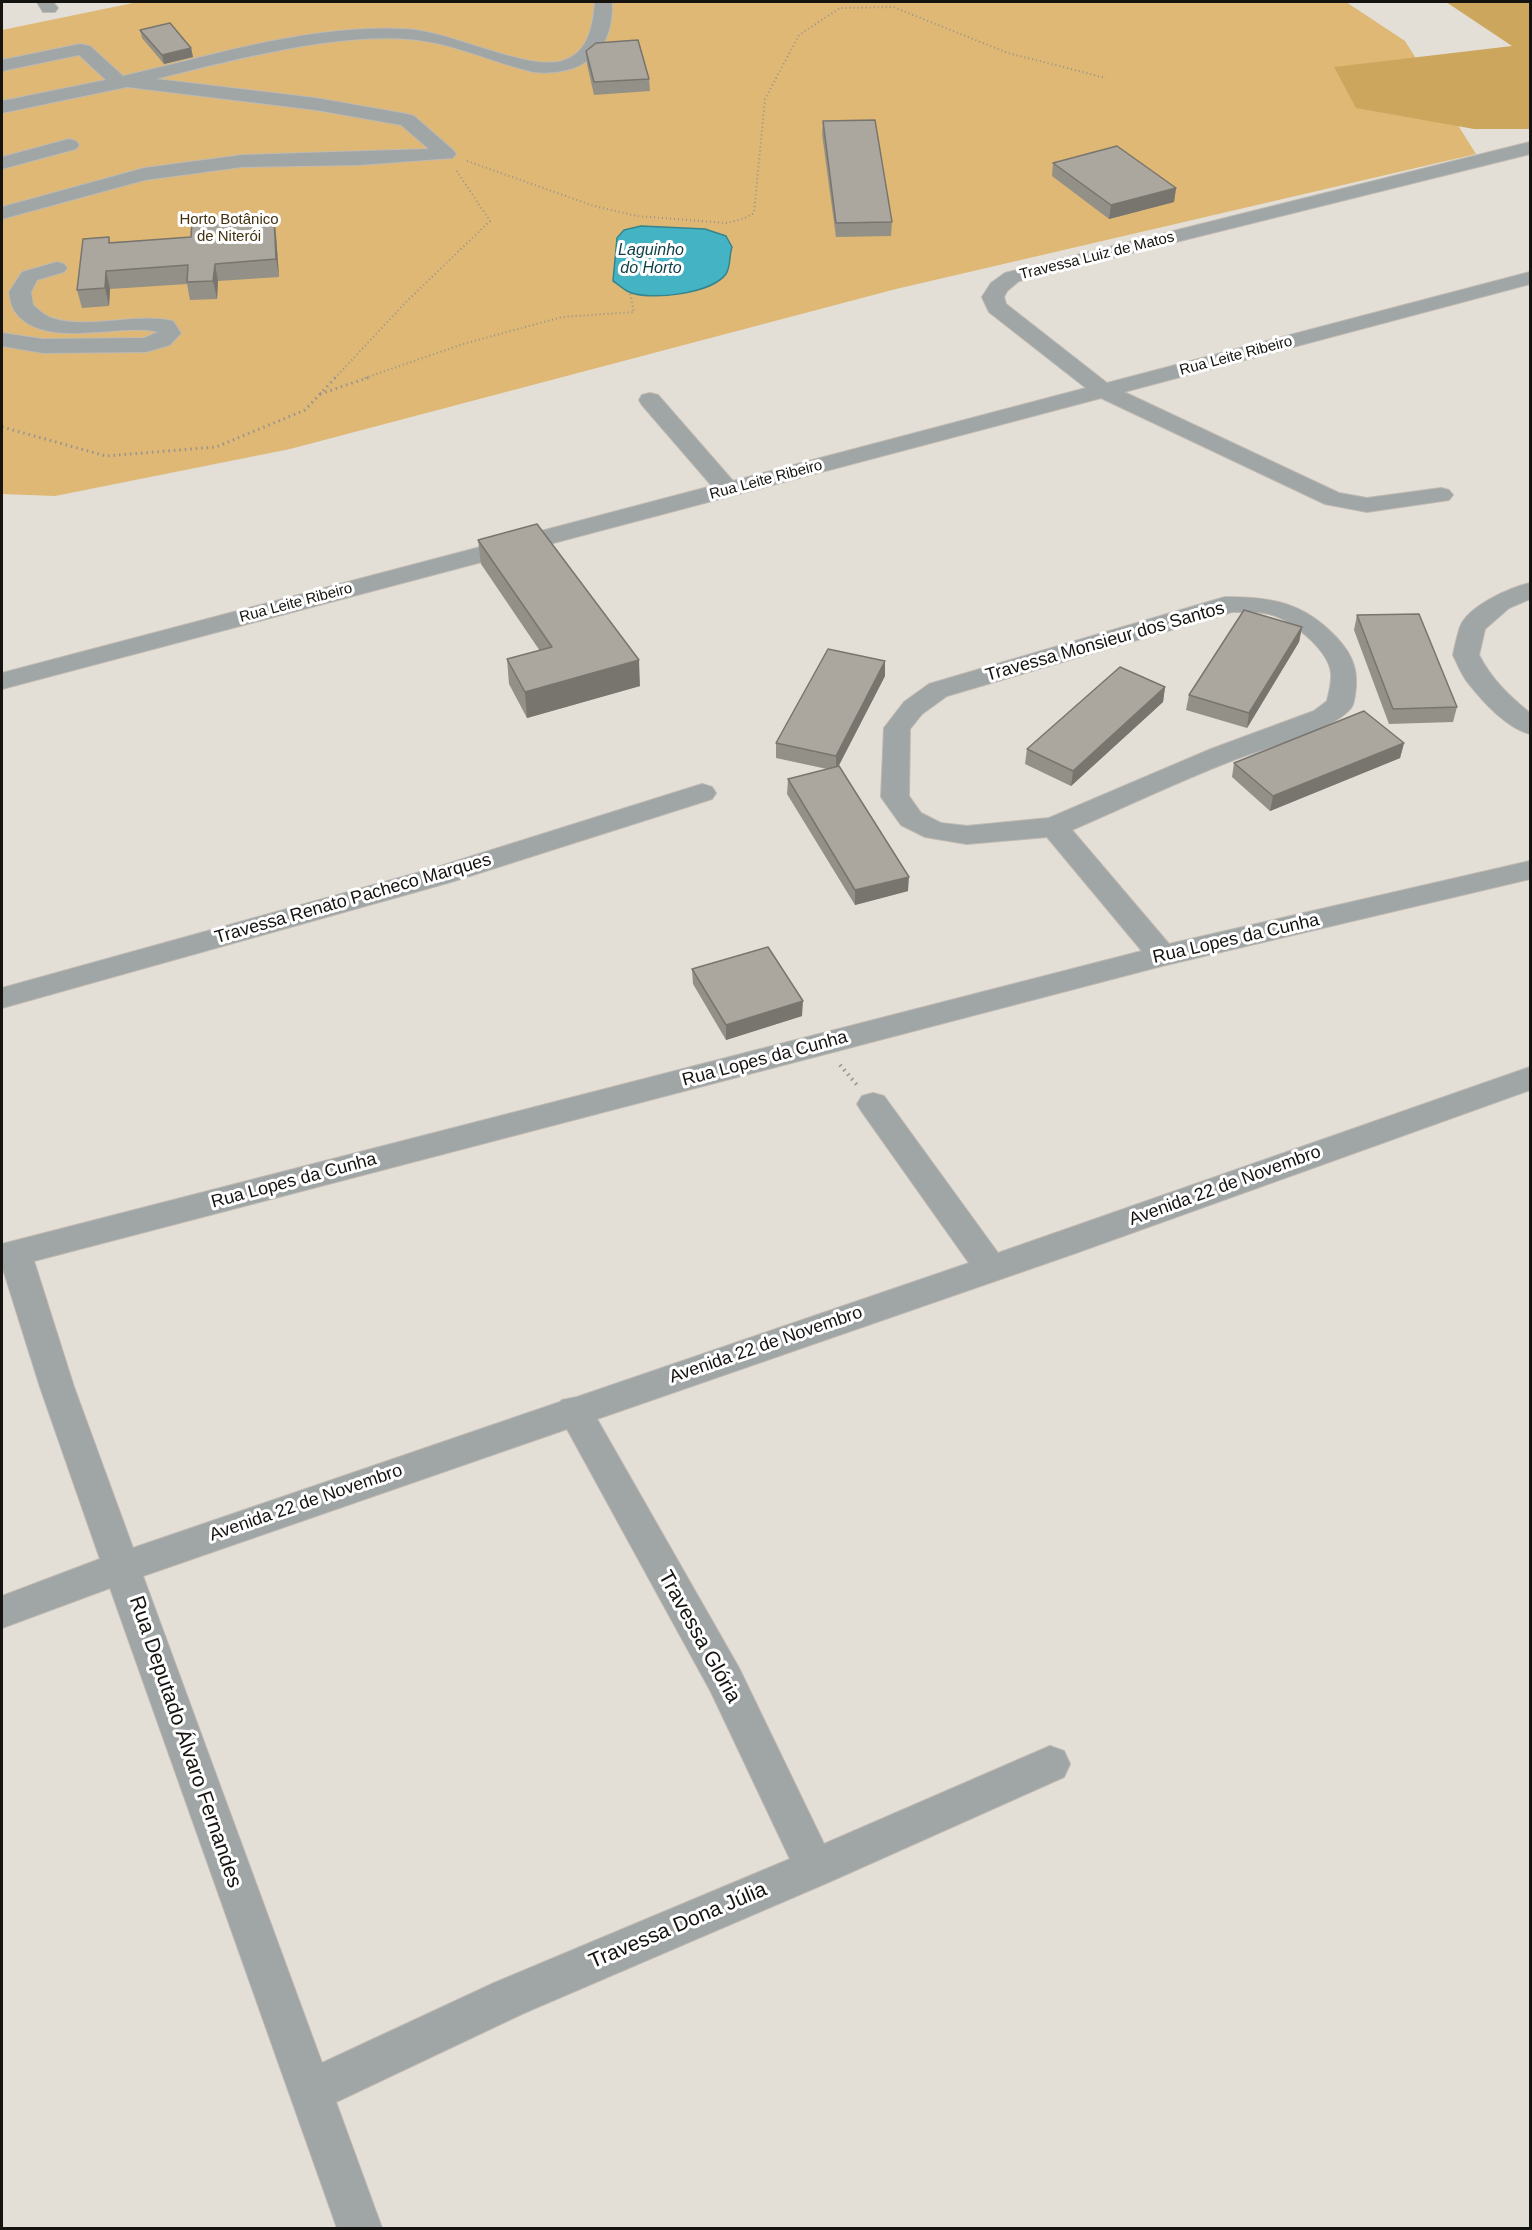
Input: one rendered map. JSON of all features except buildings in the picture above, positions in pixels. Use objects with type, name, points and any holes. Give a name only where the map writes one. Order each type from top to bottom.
[{"type":"street","points":[[2,107],[128,81],[229,56],[357,35],[420,35],[536,66],[563,67],[586,54],[600,35],[605,18],[603,2]]},
{"type":"street","points":[[2,65],[80,49],[128,81],[316,104],[406,120],[446,154]]},
{"type":"street","points":[[2,163],[69,145]]},
{"type":"street","name":"Travessa Luiz de Matos","points":[[1441,495],[1367,505],[1333,499],[1104,391],[997,307],[993,297],[998,286],[1012,277],[1530,148]]},
{"type":"street","points":[[2,213],[144,174],[242,161],[359,159],[446,154]]},
{"type":"street","points":[[2,340],[43,346],[146,345],[162,340],[170,333],[165,326],[152,324],[80,328],[42,322],[23,308],[20,292],[29,276],[57,268]]},
{"type":"street","name":"Rua Leite Ribeiro","points":[[2,681],[1530,278]]},
{"type":"street","points":[[650,400],[728,490]]},
{"type":"street","points":[[1530,590],[1500,603],[1473,626],[1467,656],[1478,679],[1500,702],[1530,726]]},
{"type":"street","name":"Travessa Monsieur dos Santos","points":[[1225,605],[1279,608],[1310,625],[1330,645],[1340,660],[1344,672],[1340,704],[1332,712],[1221,755],[1054,827],[967,835],[935,831],[911,819],[894,797],[897,728],[913,708],[938,690],[1225,605]]},
{"type":"street","name":"Travessa Renato Pacheco Marques","points":[[2,998],[616,823],[702,793]]},
{"type":"street","points":[[1054,827],[1162,956]]},
{"type":"street","name":"Rua Lopes da Cunha","points":[[8,1255],[1162,956],[1530,870]]},
{"type":"street","name":"Avenida 22 de Novembro","points":[[2,1612],[123,1567],[574,1410],[991,1269],[1530,1078]]},
{"type":"street","points":[[873,1104],[991,1269]]},
{"type":"street","name":"Rua Deputado Álvaro Fernandes","points":[[8,1255],[123,1567],[359,2229]]},
{"type":"street","name":"Travessa Glória","points":[[574,1410],[725,1680],[814,1868]]},
{"type":"street","name":"Travessa Dona Júlia","points":[[309,2092],[509,1998],[1050,1764]]},
{"type":"path","points":[[446,154],[594,206],[637,216],[726,223],[754,213],[765,99],[799,35],[840,8],[893,7],[1008,53],[1106,78]]},
{"type":"path","points":[[2,427],[106,456],[216,447],[305,410],[407,301],[490,221],[446,154]]},
{"type":"path","points":[[319,394],[463,344],[562,317],[634,312],[630,292]]},
{"type":"path","points":[[823,1044],[873,1104]]},
{"type":"green space","name":"Horto Botânico de Niterói","points":[[138,2],[1346,2],[1405,41],[1476,154],[896,289],[290,449],[55,496],[2,494],[2,30]]},
{"type":"shaded area","points":[[1446,2],[1530,2],[1530,129],[1474,129],[1356,108],[1334,67],[1512,46]]},
{"type":"water","name":"Laguinho do Horto","points":[[641,226],[705,229],[726,236],[732,247],[726,274],[707,287],[680,294],[651,296],[627,291],[613,281],[617,238],[624,230]]}]
